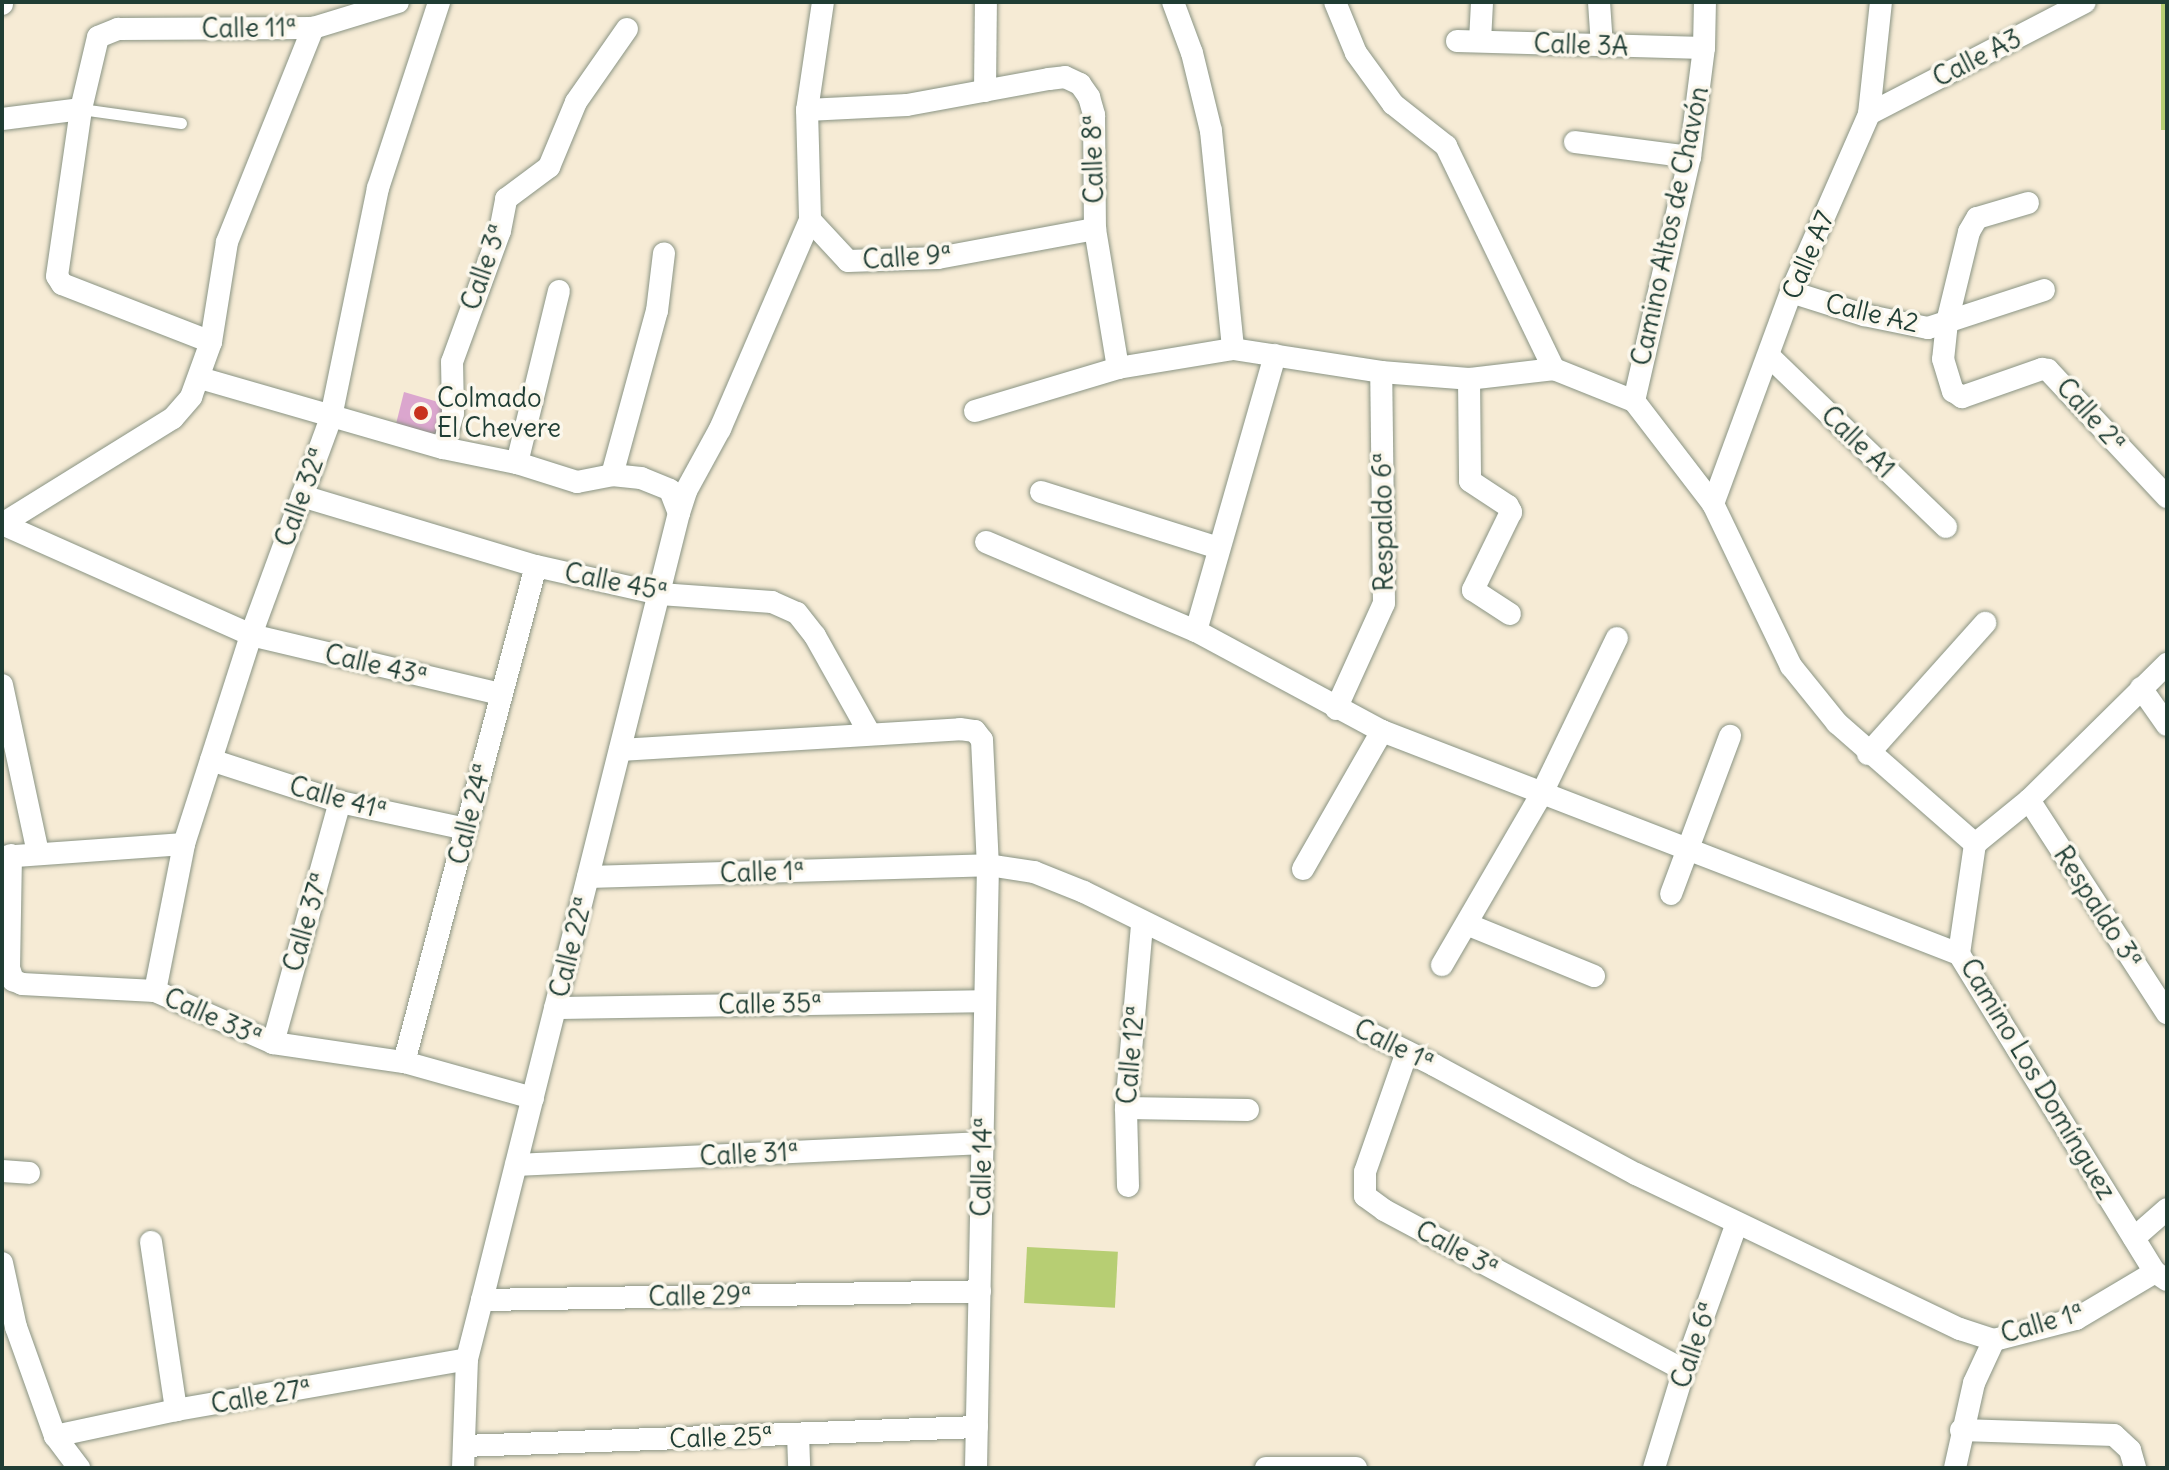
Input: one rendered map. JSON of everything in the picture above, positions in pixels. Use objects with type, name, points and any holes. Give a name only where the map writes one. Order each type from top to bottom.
[{"type":"street","name":"Calle 11ª","points":[[81,109],[98,37],[118,29],[313,28],[398,2]]},
{"type":"street","name":"Calle 32ª","points":[[155,991],[184,844],[251,635],[331,417],[378,188],[439,2]]},
{"type":"street","points":[[985,91],[986,2]]},
{"type":"street","points":[[1173,2],[1192,53],[1211,131],[1233,349]]},
{"type":"street","points":[[1335,2],[1356,53],[1393,104],[1446,146],[1554,369]]},
{"type":"street","name":"Calle 3A","points":[[1482,2],[1469,41],[1704,48]]},
{"type":"street","points":[[1599,2],[1602,46]]},
{"type":"street","name":"Camino Altos de Chavón","points":[[1634,401],[1690,157],[1704,48],[1705,2]]},
{"type":"street","name":"Calle A7","points":[[1713,504],[1791,292],[1869,114],[1881,2]]},
{"type":"street","name":"Calle A3","points":[[1869,114],[2085,2]]},
{"type":"street","points":[[810,220],[807,110],[820,4]]},
{"type":"street","points":[[313,28],[227,242],[211,342],[200,378],[443,448],[517,463],[577,482],[612,475],[641,478],[670,490],[679,513]]},
{"type":"street","name":"Calle 3ª","points":[[443,448],[453,413],[452,362],[500,231],[506,199],[549,167],[576,102],[627,29]]},
{"type":"street","name":"Calle 8ª","points":[[807,110],[907,105],[1065,77],[1080,84],[1094,115],[1095,229],[1118,368]]},
{"type":"street","points":[[2,119],[81,109],[57,276],[62,284],[211,342]]},
{"type":"street","points":[[1575,142],[1690,157]]},
{"type":"street","points":[[1947,322],[1969,232],[1977,218],[2028,203]]},
{"type":"street","name":"Calle 9ª","points":[[810,220],[848,261],[938,258],[1095,229]]},
{"type":"street","name":"Calle 22ª","points":[[482,1300],[679,513],[686,491],[720,429],[810,220]]},
{"type":"street","points":[[612,475],[657,311],[664,253]]},
{"type":"street","name":"Calle A2","points":[[1791,292],[1864,315],[1928,328],[2044,290]]},
{"type":"street","points":[[517,463],[559,291]]},
{"type":"street","name":"Calle 2ª","points":[[1947,322],[1943,359],[1957,396],[2042,369],[2048,370],[2167,497]]},
{"type":"street","points":[[975,411],[1118,368],[1233,349],[1381,372],[1469,379],[1554,369],[1634,401],[1713,504],[1791,666],[1837,723],[1868,754],[1975,844],[2029,800],[2167,664]]},
{"type":"street","points":[[1196,631],[1275,355]]},
{"type":"street","name":"Calle A1","points":[[1769,356],[1946,527]]},
{"type":"street","name":"Respaldo 6ª","points":[[1336,709],[1384,603],[1381,372]]},
{"type":"street","name":"Calle 43ª","points":[[200,378],[191,397],[173,418],[2,524],[251,635],[500,694]]},
{"type":"street","points":[[1469,379],[1470,481],[1508,506],[1511,512],[1473,590],[1510,614]]},
{"type":"street","points":[[1041,492],[1219,548]]},
{"type":"street","name":"Calle 45ª","points":[[302,496],[536,566],[660,594],[772,602],[797,613],[815,636],[870,734]]},
{"type":"street","points":[[986,542],[1196,631],[1336,709],[1382,731],[1959,954]]},
{"type":"street","name":"Calle 24ª","points":[[404,1062],[536,566]]},
{"type":"street","points":[[1868,754],[1985,623]]},
{"type":"street","points":[[1442,965],[1469,925],[1542,793],[1617,638]]},
{"type":"street","points":[[2,685],[38,853]]},
{"type":"street","points":[[2141,688],[2167,725]]},
{"type":"street","name":"Calle 14ª","points":[[870,734],[975,731],[982,740],[988,865],[976,1468]]},
{"type":"street","points":[[1303,869],[1382,731]]},
{"type":"street","points":[[620,750],[870,734]]},
{"type":"street","points":[[1671,894],[1690,850],[1730,736]]},
{"type":"street","name":"Calle 41ª","points":[[211,760],[340,802],[466,829]]},
{"type":"street","name":"Respaldo 3ª","points":[[2029,800],[2167,1013]]},
{"type":"street","name":"Calle 37ª","points":[[273,1043],[340,802]]},
{"type":"street","points":[[7,856],[184,844]]},
{"type":"street","name":"Camino Los Domínguez","points":[[1975,844],[1959,954],[2134,1238],[2161,1276]]},
{"type":"street","name":"Calle 33ª","points":[[7,856],[9,968],[13,980],[22,984],[155,991],[273,1043],[404,1062],[533,1098]]},
{"type":"street","name":"Calle 1ª","points":[[588,877],[988,865],[1034,872],[1084,892],[1142,924],[1407,1052],[1636,1174],[1960,1329],[1994,1340],[2076,1319],[2161,1276]]},
{"type":"street","name":"Calle 12ª","points":[[1128,1186],[1126,1108],[1142,924]]},
{"type":"street","points":[[1469,925],[1594,976]]},
{"type":"street","name":"Calle 35ª","points":[[555,1008],[985,1001]]},
{"type":"street","name":"Calle 3ª","points":[[1407,1052],[1365,1172],[1365,1196],[1384,1210],[1684,1370]]},
{"type":"street","points":[[1126,1108],[1248,1110]]},
{"type":"street","name":"Calle 31ª","points":[[516,1165],[983,1143]]},
{"type":"street","points":[[2,1171],[29,1173]]},
{"type":"street","points":[[2134,1238],[2167,1209]]},
{"type":"street","name":"Calle 6ª","points":[[1654,1468],[1684,1370],[1737,1223]]},
{"type":"street","points":[[151,1242],[176,1410]]},
{"type":"street","points":[[2,1263],[9,1327],[55,1436],[79,1468]]},
{"type":"street","name":"Calle 29ª","points":[[482,1300],[980,1291]]},
{"type":"street","points":[[464,1457],[467,1359],[482,1300]]},
{"type":"street","points":[[1955,1468],[1961,1430],[1974,1383],[1994,1340]]},
{"type":"street","name":"Calle 27ª","points":[[55,1436],[176,1410],[467,1359]]},
{"type":"street","name":"Calle 25ª","points":[[464,1457],[798,1434],[977,1427]]},
{"type":"street","points":[[1961,1430],[2114,1435],[2130,1450],[2135,1468]]},
{"type":"street","points":[[798,1434],[799,1468]]},
{"type":"street","points":[[1266,1468],[1356,1468]]},
{"type":"lane","points":[[81,109],[181,123]]},
{"type":"green space","points":[[2161,2],[2167,2],[2167,130],[2161,130]]},
{"type":"green space","points":[[1027,1247],[1118,1252],[1115,1308],[1024,1303]]},
{"type":"building","name":"Colmado El Chevere","points":[[404,392],[445,404],[439,435],[395,428]]},
{"type":"place","name":"Colmado El Chevere","points":[[421,413]]}]
